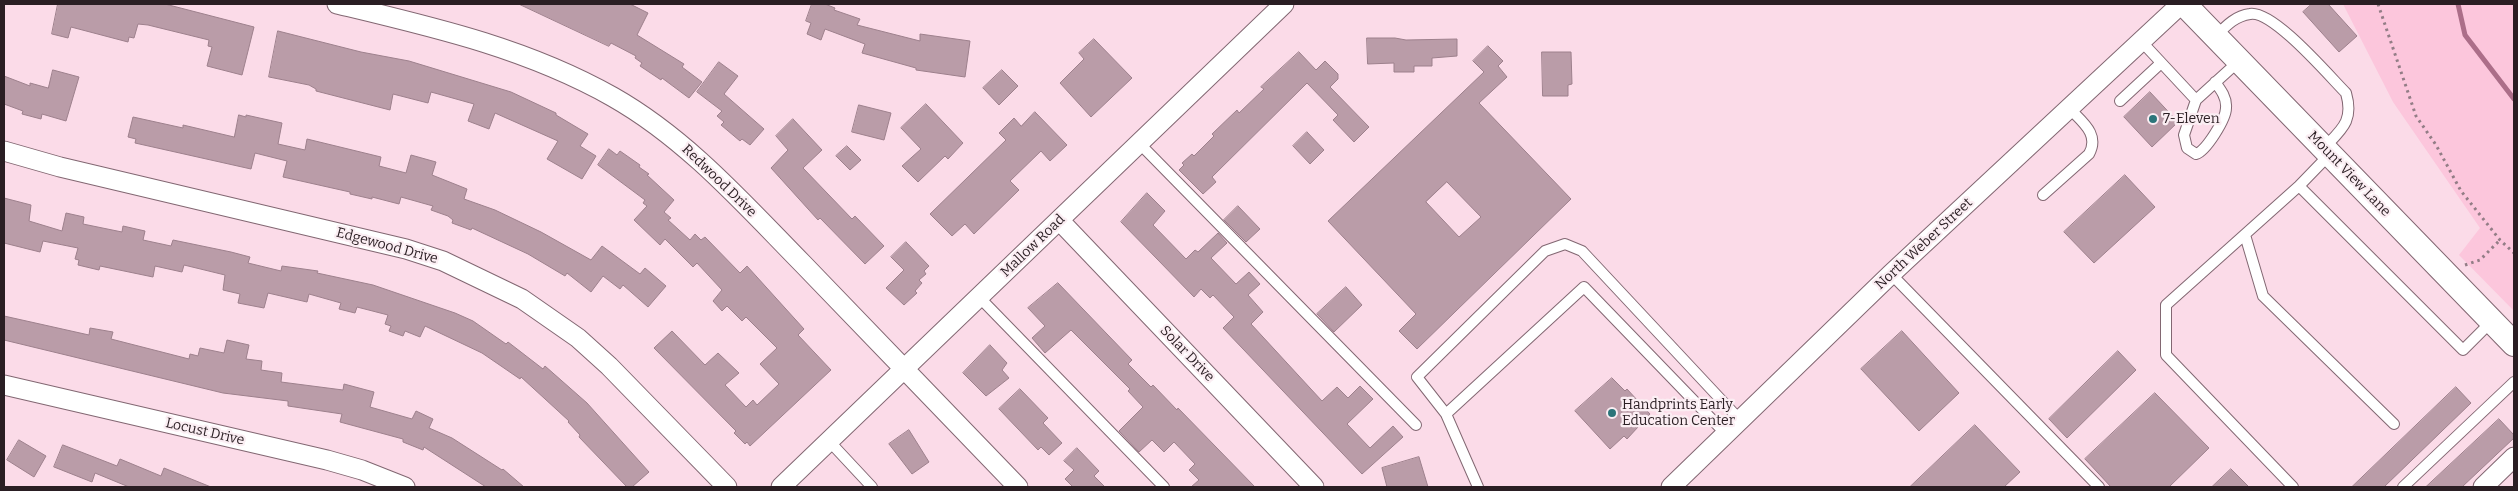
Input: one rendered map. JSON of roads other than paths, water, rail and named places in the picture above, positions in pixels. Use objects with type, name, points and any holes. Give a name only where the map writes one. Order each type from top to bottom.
[{"type":"street","name":"Redwood Drive","points":[[337,4],[456,32],[509,49],[556,68],[614,97],[690,151],[904,368],[1018,487]]},
{"type":"street","name":"Mallow Road","points":[[781,487],[1284,4]]},
{"type":"street","name":"Mount View Lane","points":[[2182,4],[2216,36],[2514,344]]},
{"type":"street","name":"North Weber Street","points":[[1670,487],[1891,274],[2182,4]]},
{"type":"street","name":"Edgewood Drive","points":[[4,151],[406,249],[442,261],[522,299],[578,338],[609,366],[726,487]]},
{"type":"street","name":"Solar Drive","points":[[1060,220],[1314,487]]},
{"type":"street","name":"Locust Drive","points":[[4,385],[327,460],[362,470],[405,487]]},
{"type":"street","points":[[2483,487],[2514,457]]},
{"type":"lane","points":[[2216,36],[2236,18],[2252,13],[2265,16],[2279,26],[2346,93],[2349,105],[2349,117],[2342,129],[2299,186],[2166,305],[2166,356],[2293,487]]},
{"type":"lane","points":[[2141,41],[2196,100]]},
{"type":"lane","points":[[2215,82],[2226,100],[2226,108],[2217,130],[2202,150],[2196,154],[2187,148],[2184,135],[2196,100],[2215,82],[2239,60]]},
{"type":"lane","points":[[2120,101],[2161,63]]},
{"type":"lane","points":[[2043,195],[2089,154],[2093,146],[2094,138],[2089,129],[2069,108]]},
{"type":"lane","points":[[1139,143],[1416,425]]},
{"type":"lane","points":[[2299,186],[2463,350],[2492,321]]},
{"type":"lane","points":[[2245,236],[2263,296],[2394,424]]},
{"type":"lane","points":[[1478,487],[1446,414],[1417,377],[1545,251],[1564,244],[1582,251],[1740,420]]},
{"type":"lane","points":[[1891,274],[2099,487]]},
{"type":"lane","points":[[1446,414],[1584,286],[1726,434]]},
{"type":"lane","points":[[979,297],[1164,487]]},
{"type":"lane","points":[[2403,487],[2514,382]]},
{"type":"lane","points":[[830,442],[872,487]]},
{"type":"waterway","points":[[2458,4],[2465,35],[2514,99]]},
{"type":"place","name":"7-Eleven","points":[[2153,119]]},
{"type":"place","name":"Handprints Early Education Center","points":[[1612,413]]}]
